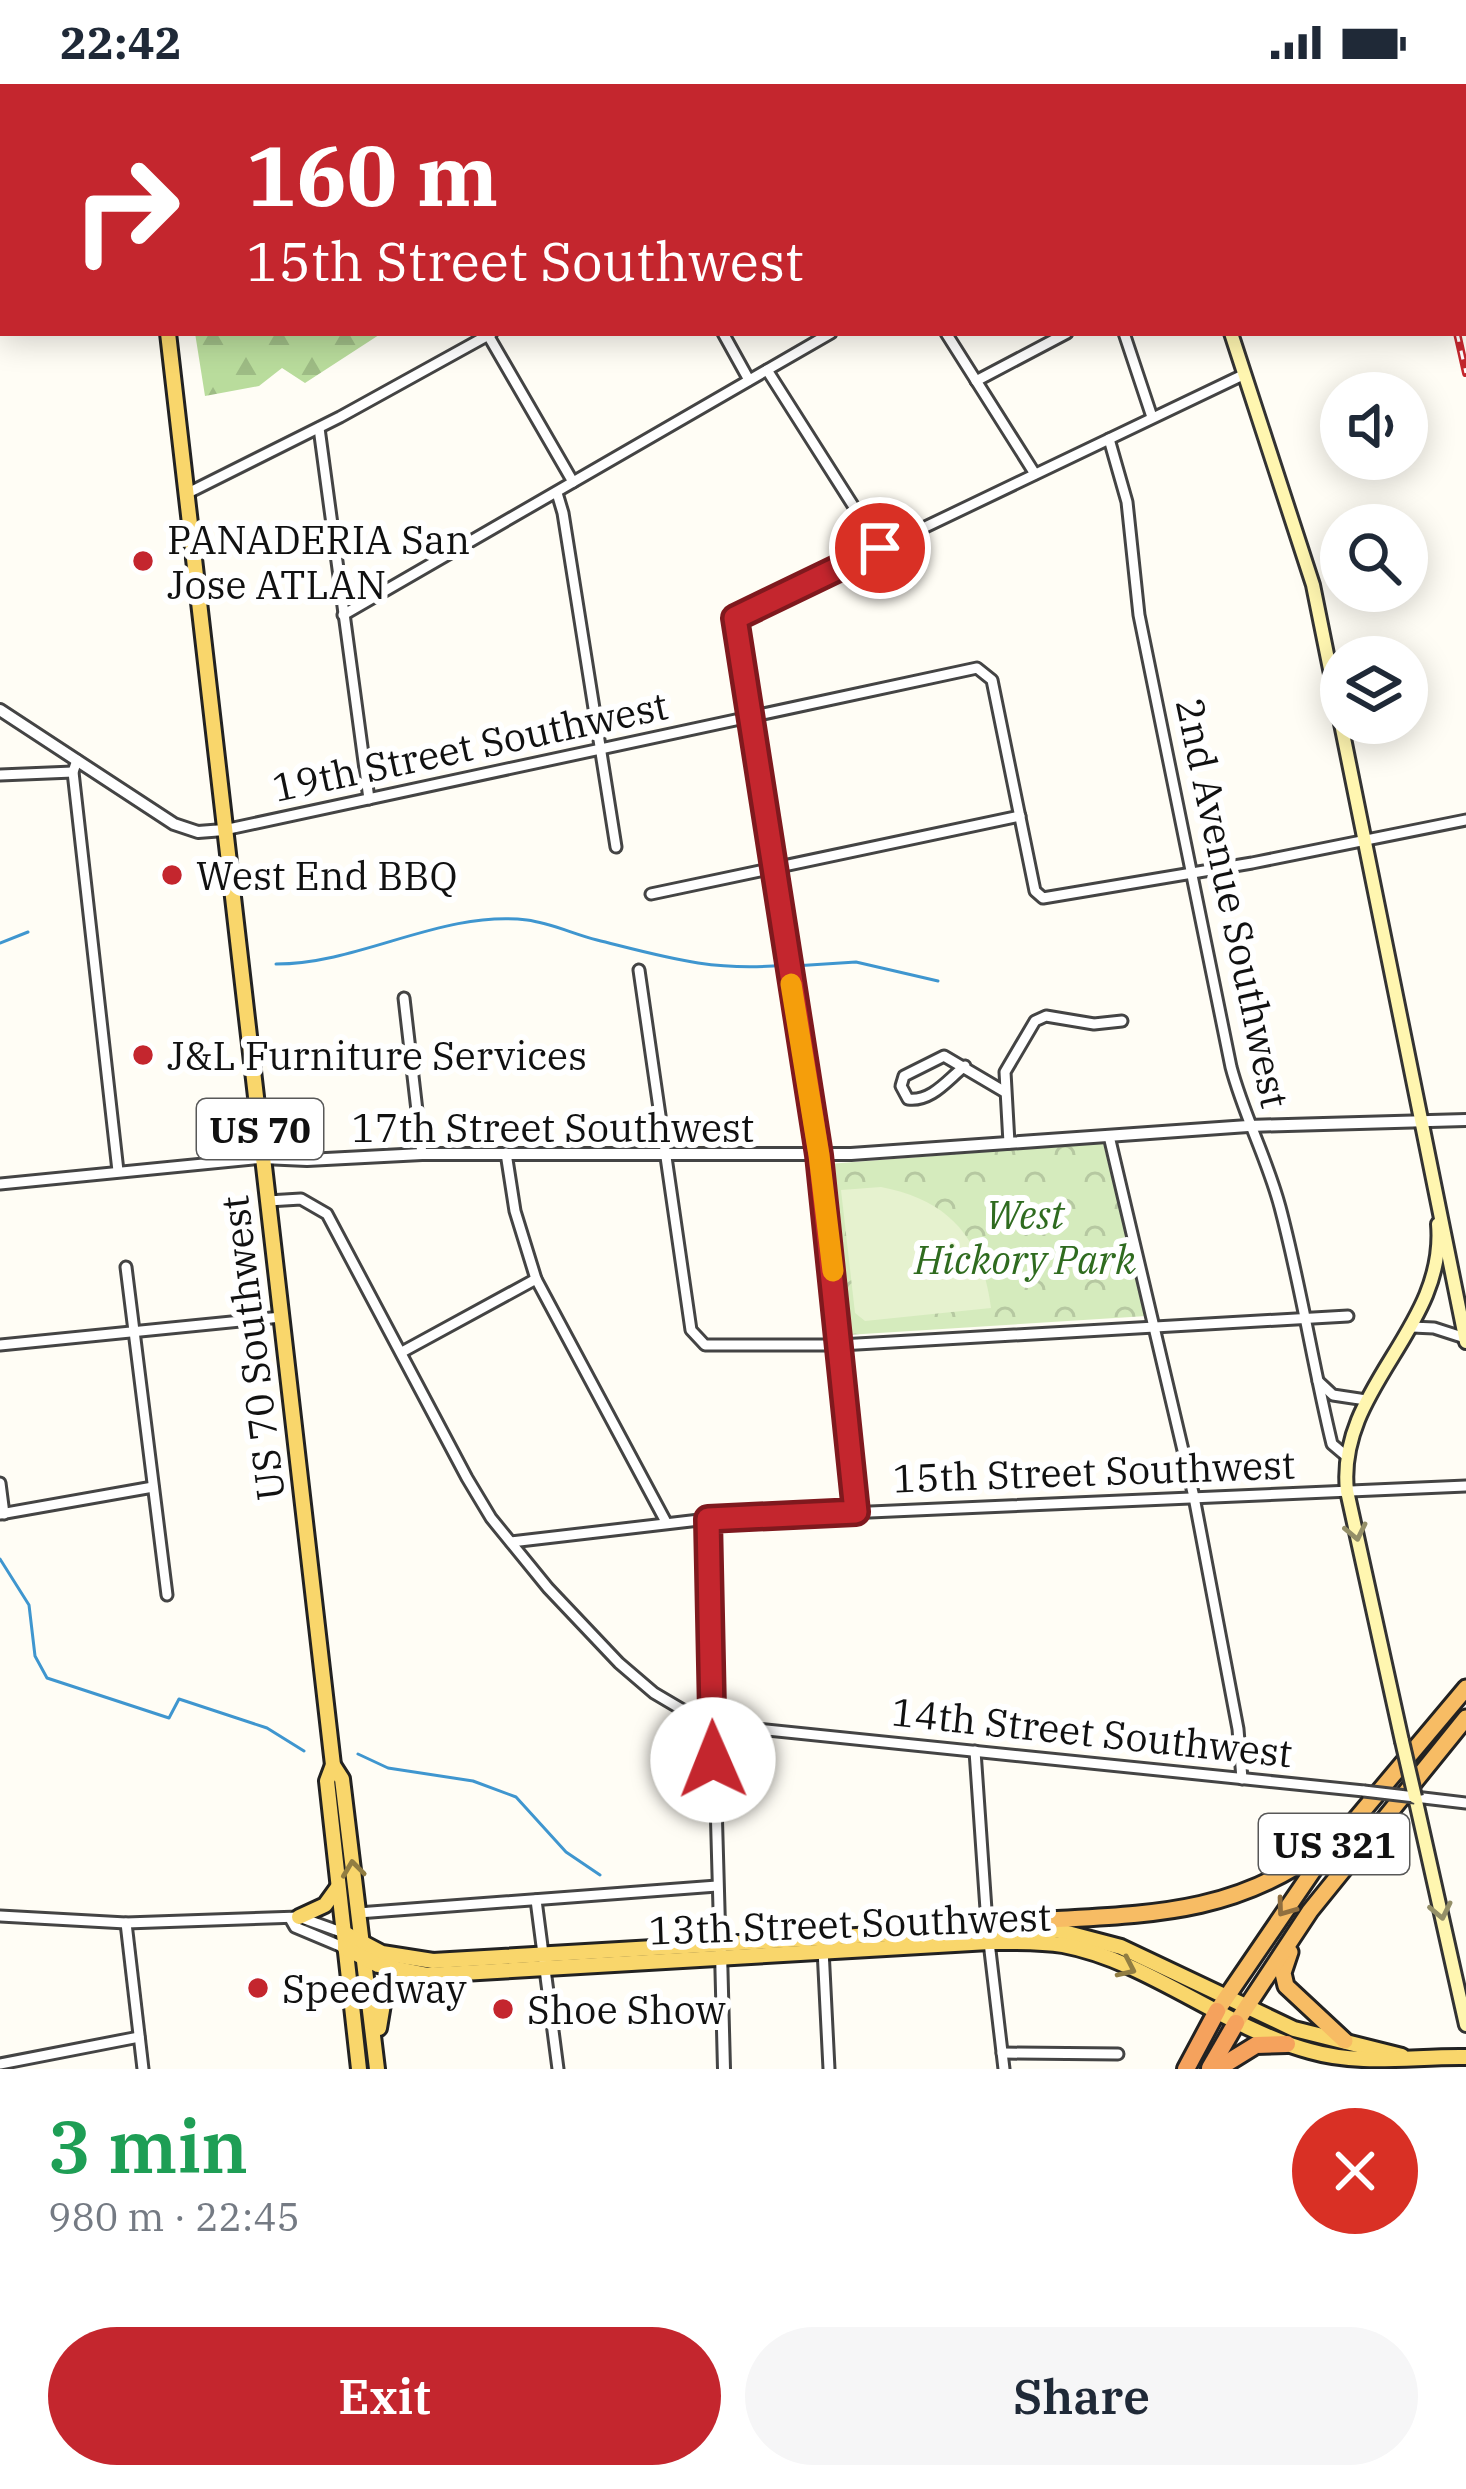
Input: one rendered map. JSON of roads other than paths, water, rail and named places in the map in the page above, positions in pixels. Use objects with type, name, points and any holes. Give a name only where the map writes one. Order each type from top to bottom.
[{"type":"highway","name":"US 321","points":[[1186,2069],[1221,2003],[1283,1911],[1466,1688]]},
{"type":"highway","name":"US 321","points":[[1213,2069],[1246,2006],[1310,1911],[1466,1718]]},
{"type":"highway","points":[[958,1930],[1203,1906],[1291,1873],[1344,1832]]},
{"type":"highway","points":[[1310,1911],[1285,1960],[1286,1986],[1345,2041]]},
{"type":"highway","points":[[1213,2069],[1256,2045],[1287,2044]]},
{"type":"main road","name":"US 70","points":[[168,336],[186,494]]},
{"type":"main road","points":[[1232,336],[1307,562],[1466,1340]]},
{"type":"main road","name":"US 70 Southwest","points":[[186,494],[333,1765],[342,1779],[380,2069]]},
{"type":"main road","name":"2nd Avenue Southwest","points":[[1434,1187],[1439,1233],[1436,1272],[1412,1327],[1356,1417],[1346,1455],[1347,1491],[1466,2025]]},
{"type":"main road","name":"US 70 Southwest","points":[[333,1765],[327,1781],[358,2069]]},
{"type":"main road","points":[[295,1918],[330,1902],[338,1886]]},
{"type":"main road","name":"13th Street Southwest","points":[[823,1945],[958,1930],[1040,1929],[1089,1936],[1221,2003],[1236,2023],[1287,2044],[1370,2061],[1402,2056],[1466,2057]]},
{"type":"main road","name":"13th Street Southwest","points":[[345,1940],[390,1969],[428,1975],[544,1962],[823,1945],[1051,1944],[1079,1949],[1221,2003],[1246,2006],[1294,2029],[1402,2056]]},
{"type":"main road","name":"13th Street Southwest","points":[[362,1950],[418,1960],[544,1962]]},
{"type":"main road","points":[[380,2069],[379,2021],[384,1998],[399,1985],[428,1975]]},
{"type":"street","points":[[186,494],[486,336]]},
{"type":"street","points":[[491,336],[573,482]]},
{"type":"street","points":[[725,336],[749,380]]},
{"type":"street","points":[[343,615],[826,336]]},
{"type":"street","points":[[948,336],[1034,474]]},
{"type":"street","points":[[976,381],[1061,336]]},
{"type":"street","points":[[1125,336],[1152,417]]},
{"type":"street","points":[[767,370],[880,548]]},
{"type":"street","points":[[856,1512],[819,1155],[735,618],[1245,374]]},
{"type":"street","points":[[319,428],[369,799]]},
{"type":"street","name":"2nd Avenue Southwest","points":[[1108,439],[1127,502],[1139,615],[1231,1067],[1280,1206],[1332,1444],[1346,1455]]},
{"type":"street","points":[[557,493],[616,847]]},
{"type":"street","name":"19th Street Southwest","points":[[0,710],[75,766],[174,824],[198,832],[982,670],[992,680],[1020,816]]},
{"type":"street","points":[[0,775],[75,766],[118,1171]]},
{"type":"street","points":[[651,894],[1020,816],[1035,891],[1050,898],[1466,820]]},
{"type":"street","points":[[639,970],[660,1138],[667,1155],[691,1330],[699,1342],[735,1348],[840,1345],[1348,1316]]},
{"type":"street","points":[[404,998],[422,1154]]},
{"type":"street","points":[[1009,1143],[1008,1064],[1040,1018],[1122,1022]]},
{"type":"street","points":[[965,1066],[948,1084],[917,1101],[908,1099],[901,1086],[904,1076],[937,1057],[951,1058],[965,1066],[1005,1092]]},
{"type":"street","name":"17th Street Southwest","points":[[0,1184],[263,1158],[819,1155],[1248,1126],[1466,1120]]},
{"type":"street","points":[[1109,1136],[1193,1497],[1238,1729],[1242,1779]]},
{"type":"street","points":[[506,1154],[515,1210],[536,1279],[666,1522]]},
{"type":"street","points":[[268,1201],[301,1199],[327,1214],[467,1478],[548,1588],[630,1674],[679,1710],[712,1722]]},
{"type":"street","points":[[126,1267],[166,1595]]},
{"type":"street","points":[[402,1352],[536,1279]]},
{"type":"street","points":[[0,1345],[281,1317]]},
{"type":"street","points":[[1412,1327],[1434,1328],[1466,1340]]},
{"type":"street","points":[[1316,1376],[1334,1395],[1366,1400]]},
{"type":"street","points":[[0,1484],[2,1514],[153,1487]]},
{"type":"street","name":"15th Street Southwest","points":[[511,1542],[708,1519],[1466,1486]]},
{"type":"street","points":[[708,1519],[724,2069]]},
{"type":"street","name":"14th Street Southwest","points":[[712,1722],[1466,1803]]},
{"type":"street","points":[[975,1751],[987,1924]]},
{"type":"street","points":[[358,1913],[717,1886]]},
{"type":"street","points":[[536,1900],[558,2069]]},
{"type":"street","name":"13th Street Southwest","points":[[0,1916],[126,1923],[295,1918],[345,1940]]},
{"type":"street","points":[[126,1923],[143,2069]]},
{"type":"street","points":[[988,1942],[1004,2069]]},
{"type":"street","points":[[823,1945],[830,2069]]},
{"type":"street","points":[[0,2064],[139,2037]]},
{"type":"street","points":[[1002,2053],[1118,2054]]},
{"type":"waterway","points":[[276,964],[339,956],[432,930],[495,919],[536,921],[689,962],[784,965]]},
{"type":"waterway","points":[[0,943],[28,932]]},
{"type":"waterway","points":[[794,966],[856,962],[938,981]]},
{"type":"waterway","points":[[0,1559],[29,1605],[35,1656],[47,1678],[169,1718],[179,1699],[267,1728],[304,1751]]},
{"type":"waterway","points":[[358,1754],[388,1768],[473,1781],[516,1797],[566,1852],[600,1875]]},
{"type":"railway","points":[[1458,336],[1466,373]]},
{"type":"place","name":"PANADERIA San Jose ATLAN","points":[[143,561]]},
{"type":"place","name":"West End BBQ","points":[[172,875]]},
{"type":"place","name":"J&L Furniture Services","points":[[143,1055]]},
{"type":"place","name":"Speedway","points":[[258,1988]]},
{"type":"place","name":"Shoe Show","points":[[503,2009]]},
{"type":"park label","name":"West Hickory Park","points":[[1025,1236]]}]
